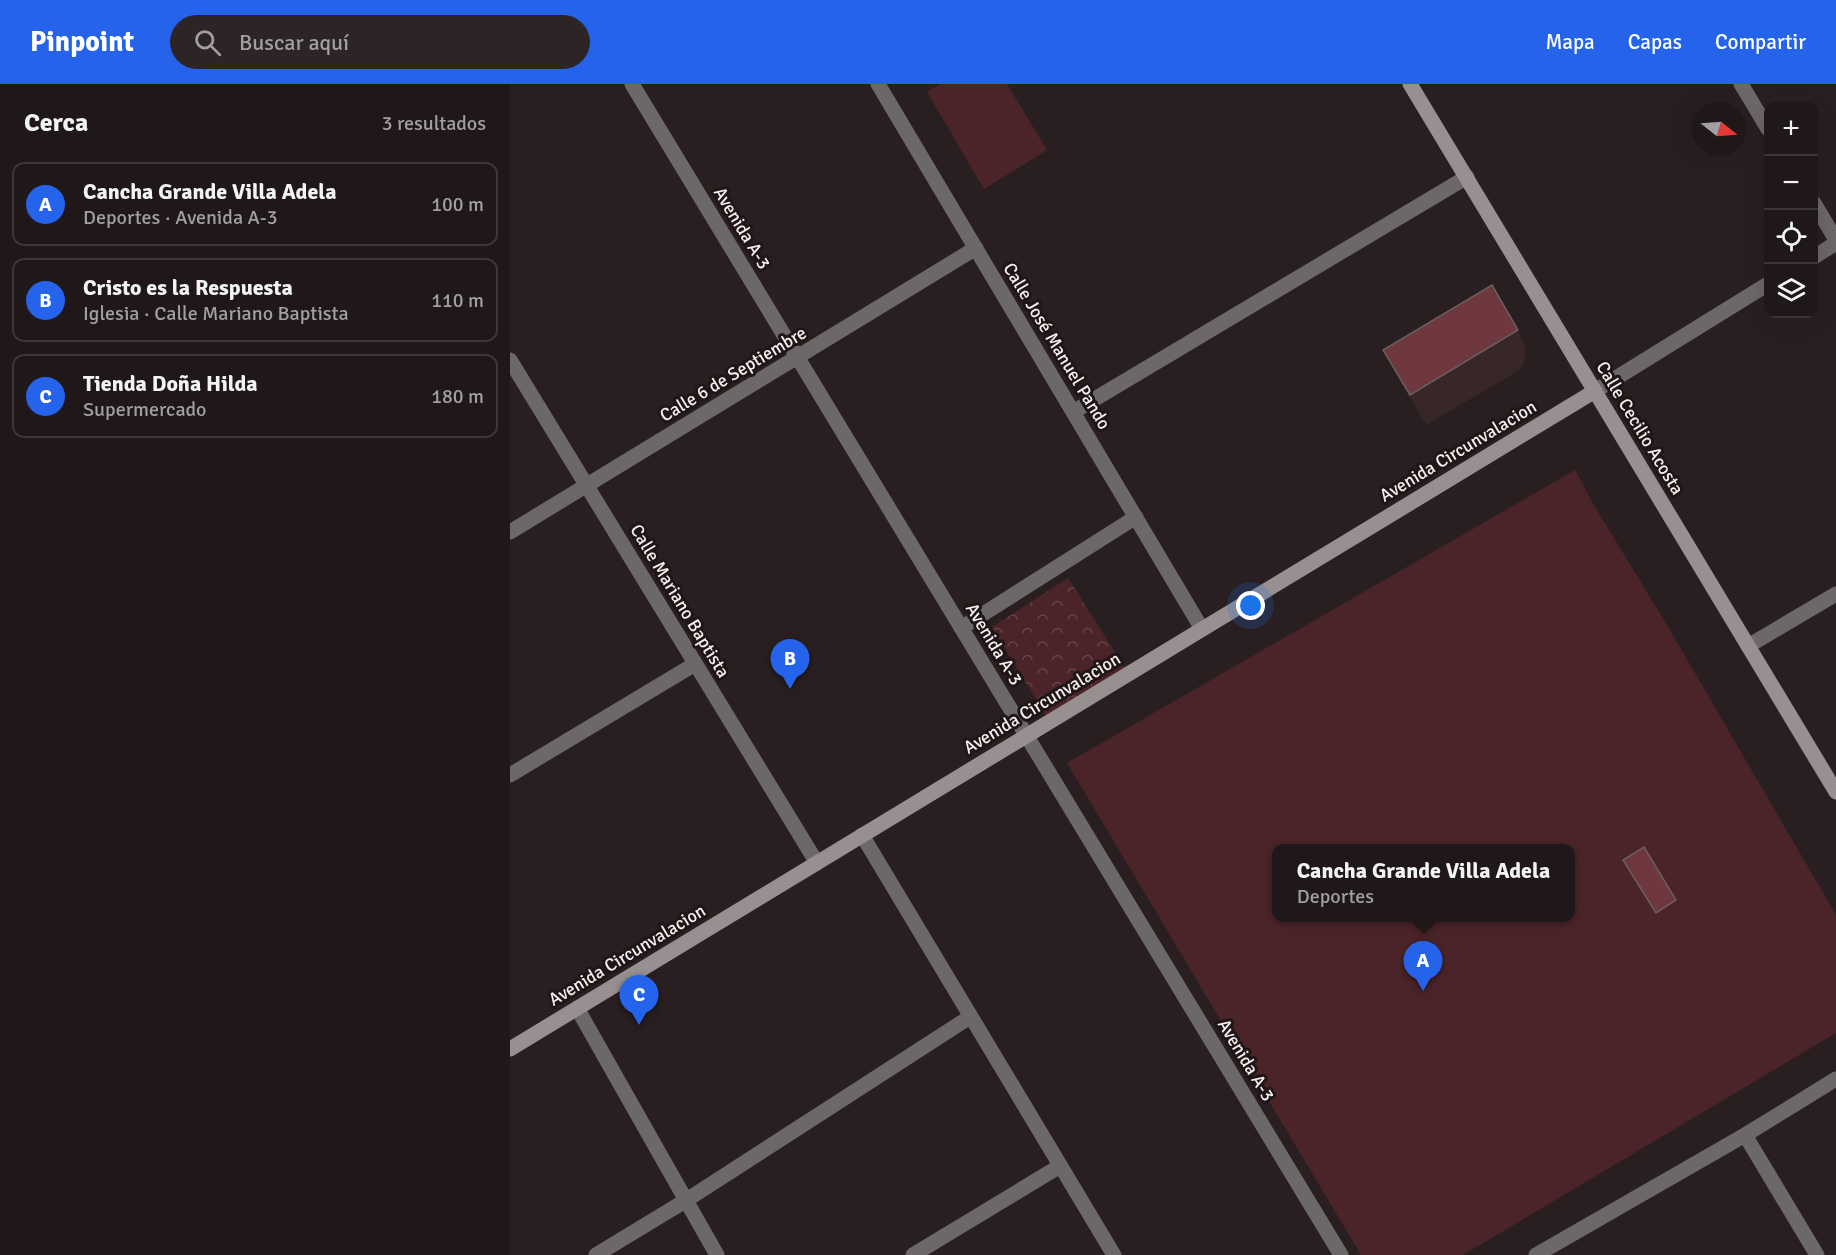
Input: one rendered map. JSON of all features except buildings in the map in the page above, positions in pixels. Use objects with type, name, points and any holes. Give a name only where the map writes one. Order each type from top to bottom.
[{"type":"street","name":"Avenida A-3","points":[[632,84],[1341,1255]]},
{"type":"street","name":"Calle José Manuel Pando","points":[[878,84],[1202,629]]},
{"type":"street","name":"Calle Cecilio Acosta","points":[[1410,84],[1836,792]]},
{"type":"street","points":[[1741,84],[1764,122]]},
{"type":"street","points":[[1073,412],[1467,177]]},
{"type":"street","points":[[1818,210],[1836,241],[1818,254]]},
{"type":"street","name":"Calle 6 de Septiembre","points":[[510,532],[976,248]]},
{"type":"street","points":[[1595,391],[1764,286]]},
{"type":"street","name":"Calle Mariano Baptista","points":[[510,360],[817,863]]},
{"type":"street","name":"Avenida Circunvalacion","points":[[510,1049],[1595,391]]},
{"type":"street","points":[[961,628],[1136,517]]},
{"type":"street","points":[[1748,646],[1836,594]]},
{"type":"street","points":[[510,775],[695,664]]},
{"type":"street","points":[[862,836],[1114,1255]]},
{"type":"street","points":[[577,1008],[717,1255]]},
{"type":"street","points":[[596,1255],[685,1201],[970,1017]]},
{"type":"street","points":[[1536,1255],[1745,1135],[1836,1079]]},
{"type":"street","points":[[1745,1135],[1817,1255]]},
{"type":"street","points":[[913,1255],[1060,1166]]},
{"type":"shaded area","points":[[1492,285],[1526,348],[1524,363],[1518,371],[1426,425],[1383,350]]},
{"type":"green space","points":[[940,84],[1007,84],[1047,150],[984,189],[927,92]]},
{"type":"green space","points":[[1575,470],[1836,915],[1836,1033],[1463,1255],[1361,1255],[1067,763]]},
{"type":"green space","points":[[1068,578],[1125,668],[1049,721],[992,627]]},
{"type":"place","name":"Cristo es la Respuesta","points":[[790,689]]},
{"type":"place","name":"Cancha Grande Villa Adela","points":[[1423,991]]},
{"type":"place","name":"Tienda Doña Hilda","points":[[639,1025]]}]
